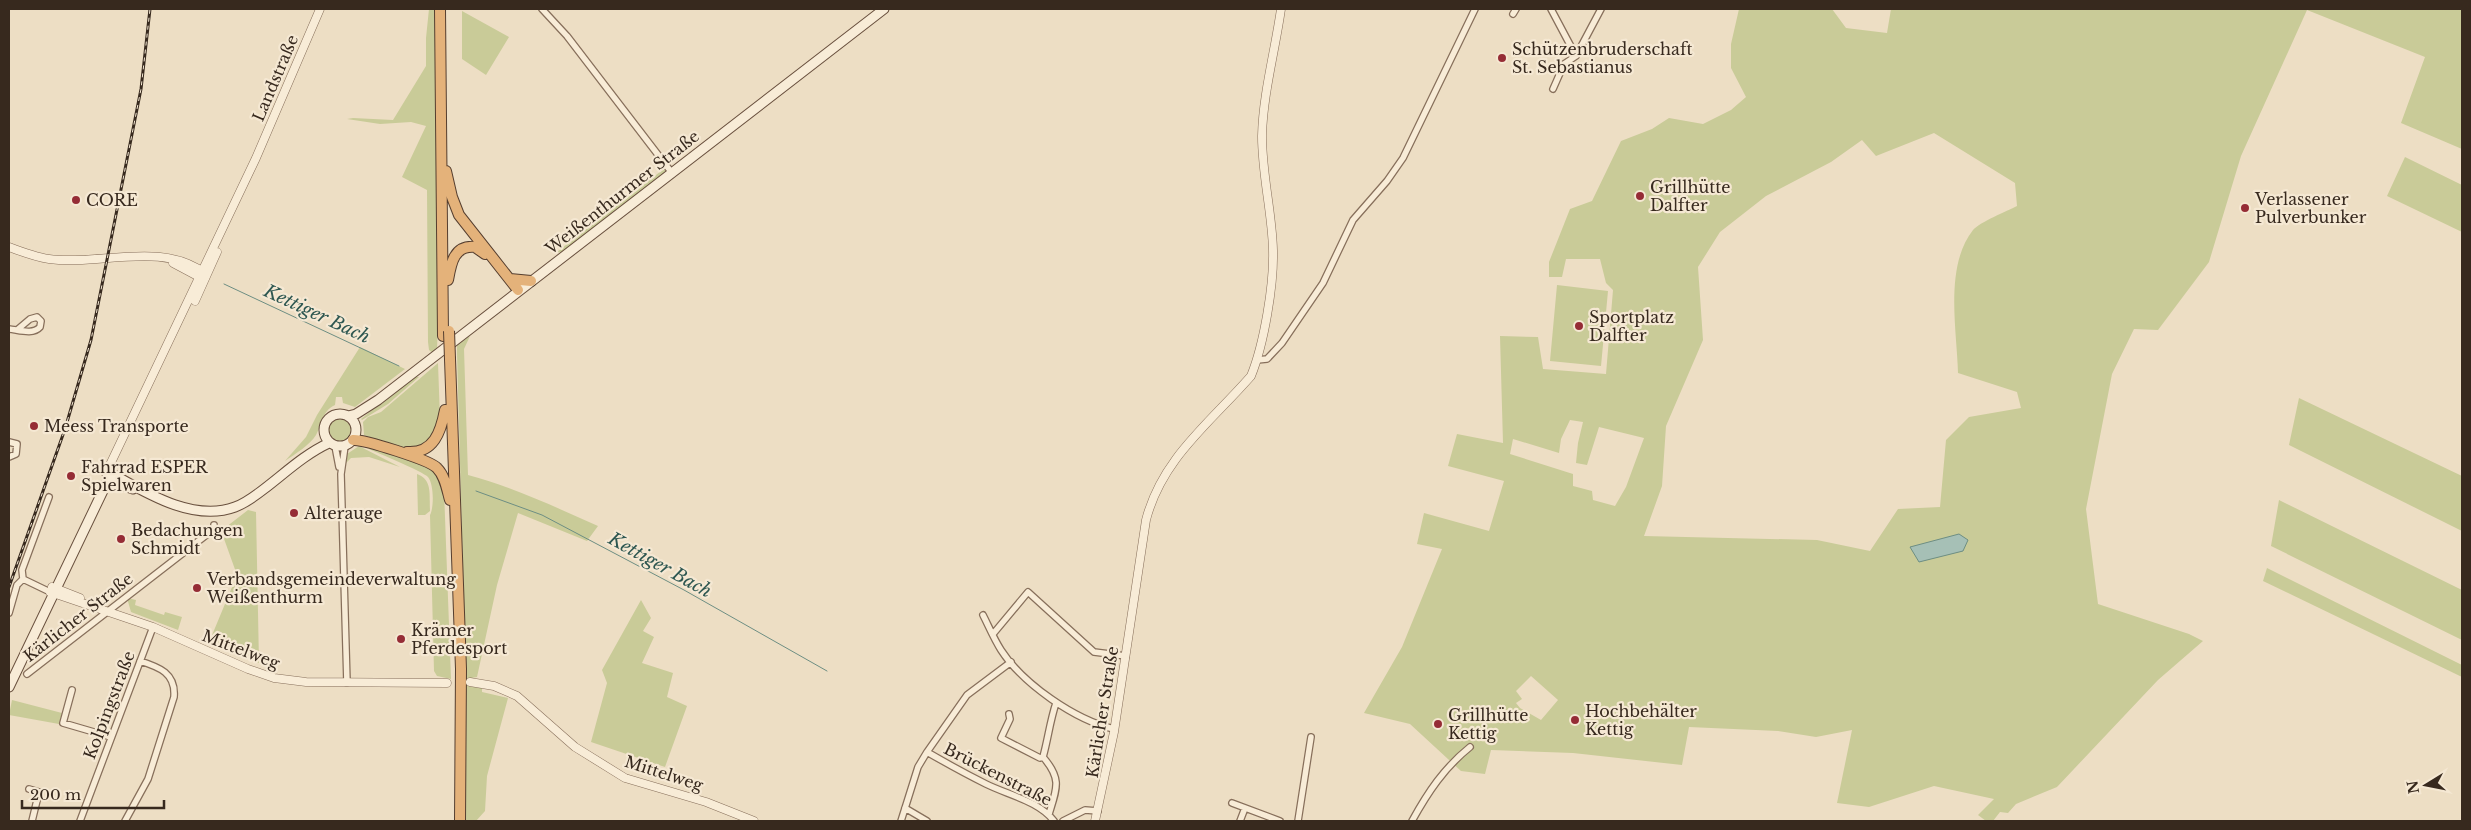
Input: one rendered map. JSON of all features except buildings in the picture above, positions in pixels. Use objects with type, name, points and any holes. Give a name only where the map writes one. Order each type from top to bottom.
[{"type":"highway","points":[[440,9],[446,334],[460,597],[458,802],[454,821]]},
{"type":"highway","points":[[446,9],[448,280],[446,334]]},
{"type":"highway","points":[[446,171],[452,197],[460,215],[510,279],[516,292]]},
{"type":"highway","points":[[448,280],[454,256],[464,248],[475,247],[487,255],[516,292]]},
{"type":"highway","points":[[510,279],[530,281]]},
{"type":"highway","points":[[447,361],[445,410],[450,500],[460,821]]},
{"type":"highway","points":[[352,435],[362,436],[400,450],[417,452],[429,446],[438,437],[445,410]]},
{"type":"highway","points":[[352,435],[429,462],[441,474],[450,500]]},
{"type":"main road","name":"Weißenthurmer Straße","points":[[348,416],[356,414],[378,400],[884,9]]},
{"type":"main road","name":"Weißenthurmer Straße","points":[[352,435],[378,400]]},
{"type":"main road","points":[[109,475],[192,510],[223,511],[245,502],[304,458],[320,442],[324,435],[324,425],[330,417],[338,414],[348,416],[352,435],[304,458]]},
{"type":"main road","points":[[324,435],[332,445]]},
{"type":"main road","points":[[109,475],[120,486],[146,492]]},
{"type":"main road","points":[[10,684],[49,606],[54,590],[99,500],[109,475]]},
{"type":"main road","points":[[10,684],[14,672],[109,475]]},
{"type":"main road","points":[[99,500],[110,490],[120,486]]},
{"type":"street","name":"Landstraße","points":[[256,158],[320,9]]},
{"type":"street","points":[[542,9],[567,36],[672,173]]},
{"type":"street","name":"Kärlicher Straße","points":[[1095,821],[1114,729],[1146,520],[1151,500],[1162,477],[1186,444],[1251,376],[1257,360],[1273,259],[1262,135],[1264,107],[1281,9]]},
{"type":"street","points":[[1257,360],[1267,359],[1282,343],[1323,283],[1353,220],[1387,181],[1403,158],[1475,9]]},
{"type":"street","points":[[1551,9],[1576,56]]},
{"type":"street","points":[[1553,88],[1564,64],[1576,56],[1601,9]]},
{"type":"street","points":[[204,276],[212,251],[256,158]]},
{"type":"street","points":[[109,475],[242,196],[256,158]]},
{"type":"street","points":[[9,247],[50,259],[142,256],[167,259],[192,265],[204,276]]},
{"type":"street","points":[[192,265],[201,261],[212,251]]},
{"type":"street","points":[[167,259],[204,276]]},
{"type":"street","points":[[9,329],[17,330]]},
{"type":"street","points":[[341,474],[352,435]]},
{"type":"street","points":[[9,442],[17,444],[17,448],[16,454],[9,457]]},
{"type":"street","points":[[332,445],[341,474],[346,683]]},
{"type":"street","points":[[9,613],[17,584],[23,579],[22,572],[49,498]]},
{"type":"street","name":"Kärlicher Straße","points":[[27,674],[214,529],[214,525]]},
{"type":"street","name":"Mittelweg","points":[[23,579],[152,627],[248,669],[274,678],[306,682],[447,683]]},
{"type":"street","name":"Mittelweg","points":[[54,590],[67,599],[93,605]]},
{"type":"street","points":[[993,634],[1028,592],[1094,652],[1126,656]]},
{"type":"street","points":[[49,606],[67,599]]},
{"type":"street","points":[[983,615],[1001,650],[1044,695],[1056,703],[1103,726],[1114,729]]},
{"type":"street","name":"Kolpingstraße","points":[[80,821],[152,627]]},
{"type":"street","points":[[125,821],[148,778],[175,688],[168,674],[161,668],[140,661]]},
{"type":"street","points":[[901,821],[918,767],[927,752],[967,695],[1011,662]]},
{"type":"street","name":"Mittelweg","points":[[470,682],[494,686],[517,696],[575,747],[625,778],[706,802],[754,821]]},
{"type":"street","points":[[72,690],[63,723],[111,737]]},
{"type":"street","points":[[1043,757],[1056,703]]},
{"type":"street","points":[[1009,714],[1010,719],[1001,738],[1035,757],[1043,757],[1053,768],[1057,780],[1057,790],[1049,814]]},
{"type":"street","points":[[1298,821],[1310,737]]},
{"type":"street","points":[[1412,821],[1426,795],[1443,772],[1470,747]]},
{"type":"street","name":"Brückenstraße","points":[[927,752],[1049,814],[1054,821]]},
{"type":"street","points":[[29,789],[39,792],[32,821]]},
{"type":"street","points":[[1232,803],[1280,821]]},
{"type":"street","points":[[905,808],[927,821]]},
{"type":"street","points":[[1240,821],[1245,808]]},
{"type":"street","points":[[1063,821],[1085,810],[1098,811]]},
{"type":"green space","points":[[429,9],[435,9],[438,317],[437,352],[434,354],[429,350],[428,342],[427,190],[402,177],[426,126],[411,122],[380,124],[347,119],[393,120],[426,66]]},
{"type":"green space","points":[[1739,9],[1832,9],[1846,28],[1887,33],[1891,9],[2462,9],[2462,149],[2401,123],[2425,57],[2307,10],[2241,156],[2209,262],[2158,330],[2134,329],[2112,374],[2086,509],[2098,604],[2189,634],[2203,641],[2158,680],[2057,787],[2016,804],[2008,813],[2000,812],[1993,821],[1986,821],[1978,815],[1994,799],[1934,786],[1869,807],[1837,803],[1852,730],[1816,737],[1778,731],[1689,727],[1682,765],[1573,753],[1491,750],[1485,774],[1461,771],[1410,724],[1364,713],[1402,647],[1442,549],[1417,544],[1424,513],[1489,531],[1504,481],[1448,466],[1457,434],[1503,443],[1500,336],[1538,337],[1543,369],[1606,374],[1613,290],[1606,283],[1600,259],[1566,259],[1562,277],[1549,277],[1549,262],[1570,209],[1592,201],[1621,141],[1652,129],[1669,118],[1703,124],[1731,110],[1746,97],[1731,68],[1731,44]],"holes":[[[1934,133],[2015,183],[2017,206],[1976,227],[1964,245],[1958,262],[1954,299],[1958,373],[2017,392],[2021,408],[1969,417],[1946,440],[1940,507],[1898,509],[1870,551],[1817,540],[1644,536],[1662,486],[1666,426],[1703,340],[1698,267],[1720,232],[1766,196],[1831,162],[1862,140],[1876,156]],[[1570,420],[1583,422],[1576,463],[1587,465],[1599,427],[1644,438],[1626,487],[1615,506],[1593,500],[1592,491],[1573,486],[1573,474],[1510,454],[1513,439],[1559,453],[1561,439]],[[1531,676],[1558,700],[1541,720],[1520,708],[1516,703],[1522,699],[1516,691]]]},
{"type":"green space","points":[[462,11],[509,37],[486,75],[462,59]]},
{"type":"green space","points":[[2405,157],[2462,185],[2462,232],[2387,196]]},
{"type":"green space","points":[[665,168],[666,174],[563,253],[557,252]]},
{"type":"green space","name":"Sportplatz Dalfter","points":[[1557,285],[1608,291],[1601,366],[1550,361]]},
{"type":"green space","points":[[470,336],[464,349],[468,475],[518,491],[598,526],[587,541],[518,513],[497,585],[477,677],[466,679],[457,345]]},
{"type":"green space","points":[[360,347],[405,369],[355,407],[343,403],[342,397],[336,397],[335,405],[325,414],[313,439],[285,461],[306,437],[317,415]]},
{"type":"green space","points":[[438,363],[440,419],[427,445],[404,449],[364,435],[363,422],[368,417],[381,412]]},
{"type":"green space","points":[[414,376],[419,377],[388,404],[361,419]]},
{"type":"green space","points":[[2299,398],[2462,476],[2462,531],[2289,445]]},
{"type":"green space","points":[[340,416],[350,420],[354,430],[350,440],[340,444],[330,440],[326,430],[330,420]]},
{"type":"green space","points":[[360,445],[424,462],[438,473],[444,490],[451,679],[437,676],[434,671],[430,515],[433,496],[430,480],[424,474]]},
{"type":"green space","points":[[359,446],[400,467],[369,457],[351,458],[344,465],[344,456]]},
{"type":"green space","points":[[417,474],[426,480],[429,489],[430,511],[425,515],[418,515]]},
{"type":"green space","points":[[2279,500],[2462,590],[2462,640],[2271,546]]},
{"type":"green space","points":[[248,510],[256,512],[259,663],[210,640],[237,575],[223,536],[217,534]]},
{"type":"green space","points":[[2267,568],[2462,665],[2462,677],[2263,581]]},
{"type":"green space","points":[[127,598],[136,600],[135,605],[164,615],[165,612],[182,617],[178,630],[131,612]]},
{"type":"green space","points":[[641,600],[651,618],[643,631],[654,637],[642,663],[673,673],[667,697],[687,706],[665,767],[591,742],[607,683],[602,670]]},
{"type":"green space","points":[[465,684],[482,686],[482,692],[508,698],[487,776],[485,811],[476,821],[463,821]]},
{"type":"green space","points":[[12,700],[62,713],[59,724],[9,715]]},
{"type":"shaded area","points":[[1959,534],[1968,540],[1963,551],[1919,562],[1910,547]]},
{"type":"waterway","name":"Kettiger Bach","points":[[224,284],[399,366]]},
{"type":"waterway","name":"Kettiger Bach","points":[[476,491],[542,515],[684,590],[827,671]]},
{"type":"railway","points":[[9,587],[65,429],[91,340],[141,89],[150,9]]},
{"type":"place","name":"Schützenbruderschaft St. Sebastianus","points":[[1502,58]]},
{"type":"place","name":"Grillhütte Dalfter","points":[[1640,196]]},
{"type":"place","name":"CORE","points":[[76,200]]},
{"type":"place","name":"Verlassener Pulverbunker","points":[[2245,208]]},
{"type":"place","name":"Sportplatz Dalfter","points":[[1579,326]]},
{"type":"place","name":"Meess Transporte","points":[[34,426]]},
{"type":"place","name":"Fahrrad ESPER Spielwaren","points":[[71,476]]},
{"type":"place","name":"Alterauge","points":[[294,513]]},
{"type":"place","name":"Bedachungen Schmidt","points":[[121,539]]},
{"type":"place","name":"Verbandsgemeindeverwaltung Weißenthurm","points":[[197,588]]},
{"type":"place","name":"Krämer Pferdesport","points":[[401,639]]},
{"type":"place","name":"Hochbehälter Kettig","points":[[1575,720]]},
{"type":"place","name":"Grillhütte Kettig","points":[[1438,724]]}]
